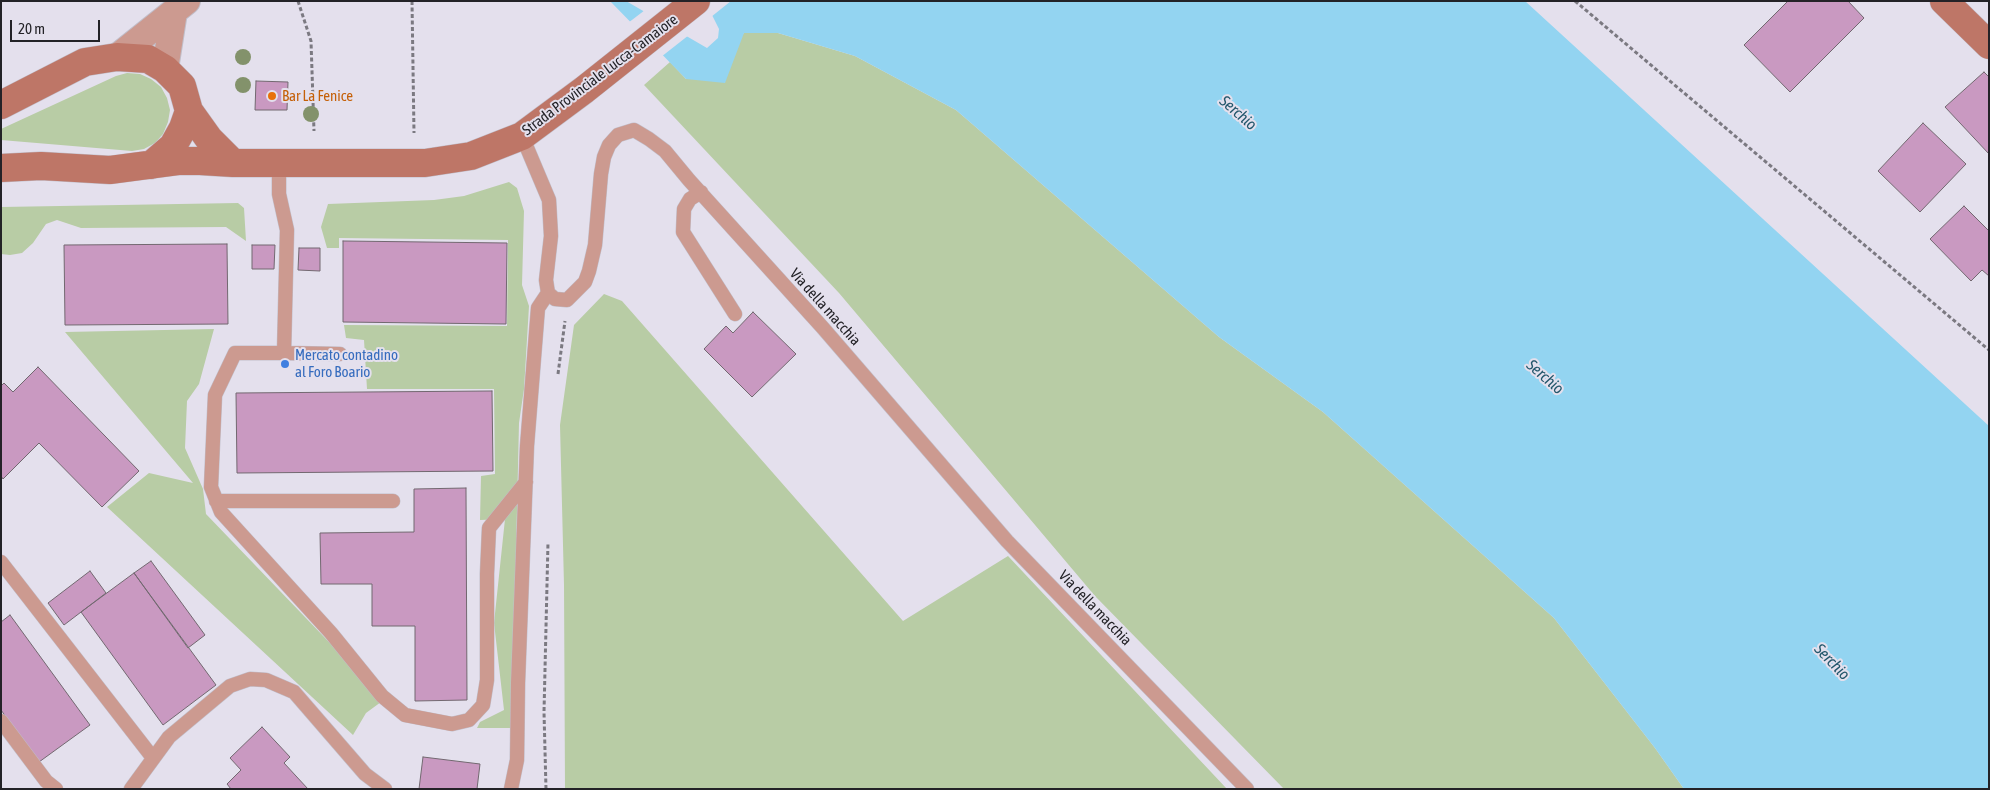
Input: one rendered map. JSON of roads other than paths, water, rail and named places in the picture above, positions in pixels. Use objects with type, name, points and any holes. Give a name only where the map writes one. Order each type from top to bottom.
[{"type":"main road","name":"Strada Provinciale Lucca-Camaiore","points":[[1,168],[41,166],[110,170],[200,160],[233,163],[425,163],[471,156],[522,136],[584,90],[696,1]]},
{"type":"main road","points":[[1944,1],[1989,45]]},
{"type":"main road","points":[[1,105],[85,62],[117,57],[148,59],[165,68],[182,86],[189,111],[209,139],[233,163]]},
{"type":"main road","points":[[1,92],[53,78]]},
{"type":"main road","points":[[150,165],[173,146],[183,128],[189,111]]},
{"type":"street","points":[[117,57],[180,7]]},
{"type":"street","points":[[165,68],[180,7]]},
{"type":"lane","name":"Via della macchia","points":[[548,293],[555,299],[567,300],[585,282],[590,271],[595,245],[604,158],[609,145],[618,135],[634,130],[665,151],[823,328],[1007,541],[1247,789]]},
{"type":"lane","points":[[511,789],[517,760],[526,482],[538,308],[548,293],[546,280],[551,236],[549,200],[522,136]]},
{"type":"lane","points":[[279,163],[279,194],[287,230],[284,353]]},
{"type":"lane","points":[[701,192],[690,199],[684,209],[683,232],[735,314]]},
{"type":"lane","points":[[340,354],[235,353],[215,395],[211,487],[221,512],[331,633],[382,696],[405,715],[452,724],[469,720],[483,705],[487,680],[489,528],[526,482]]},
{"type":"lane","points":[[216,501],[393,501]]},
{"type":"lane","points":[[4,570],[154,758]]},
{"type":"lane","points":[[131,789],[169,737],[230,686],[250,679],[266,680],[294,692],[365,774],[385,789]]},
{"type":"lane","points":[[1,721],[46,781],[56,789]]},
{"type":"water","name":"Serchio","points":[[610,1],[626,1],[707,48],[718,38],[719,29],[705,1],[1525,1],[1989,426],[1989,789],[1684,789],[1655,748],[1554,618],[1323,412],[1219,337],[956,110],[855,56],[778,33],[744,33],[725,83],[686,79]]},
{"type":"place","name":"Bar La Fenice","points":[[272,96]]},
{"type":"place","name":"Mercato contadino al Foro Boario","points":[[285,364]]}]
